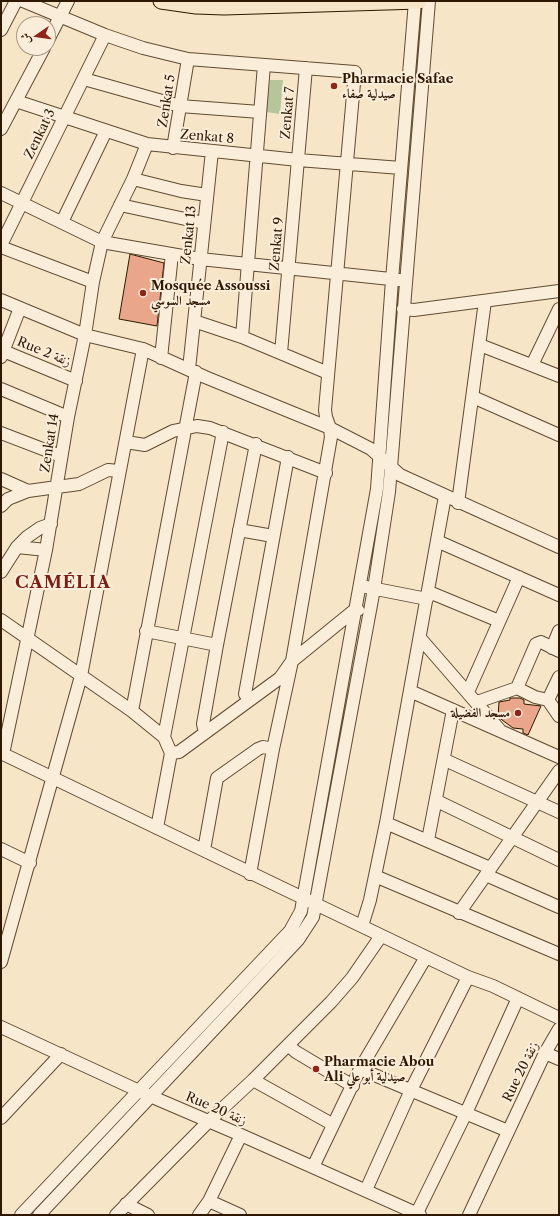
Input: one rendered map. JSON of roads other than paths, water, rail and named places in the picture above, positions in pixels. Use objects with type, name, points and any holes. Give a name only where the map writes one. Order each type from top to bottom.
[{"type":"main road","points":[[161,1],[196,6],[419,1]]},
{"type":"street","points":[[1,30],[16,1]]},
{"type":"street","points":[[22,1],[105,35],[143,48],[188,59],[355,72],[325,410],[330,428],[326,473],[292,661],[273,749],[250,874]]},
{"type":"street","points":[[56,24],[68,1]]},
{"type":"street","points":[[21,1215],[290,931],[299,916],[304,899],[378,490],[392,280],[415,1]]},
{"type":"street","points":[[39,1215],[298,940],[307,929],[313,917],[374,589],[389,492],[429,1]]},
{"type":"street","name":"Zenkat 3","points":[[1,246],[105,35]]},
{"type":"street","points":[[1,129],[40,56]]},
{"type":"street","name":"Zenkat 5","points":[[173,148],[188,59]]},
{"type":"street","points":[[242,337],[264,66]]},
{"type":"street","name":"Zenkat 7","points":[[298,160],[306,68]]},
{"type":"street","points":[[84,79],[180,106],[260,112]]},
{"type":"street","name":"Zenkat 8","points":[[16,101],[147,144],[173,148],[298,160],[402,168]]},
{"type":"street","points":[[62,222],[106,131]]},
{"type":"street","name":"Zenkat 14","points":[[2,754],[28,640],[46,550],[68,417],[85,335],[93,282],[102,242],[133,179],[147,144]]},
{"type":"street","name":"Zenkat 13","points":[[132,711],[146,631],[186,428],[192,371],[194,321],[212,151]]},
{"type":"street","name":"Zenkat 9","points":[[282,353],[298,160]]},
{"type":"street","points":[[133,179],[181,191],[207,195]]},
{"type":"street","points":[[1,193],[102,242],[200,259],[405,281]]},
{"type":"street","points":[[120,205],[204,223]]},
{"type":"street","points":[[1,246],[93,282]]},
{"type":"street","points":[[161,358],[172,254]]},
{"type":"street","points":[[403,308],[414,310],[559,291]]},
{"type":"street","points":[[1,300],[85,335],[143,349],[161,358],[330,428],[371,448],[390,468],[400,475],[458,503],[559,547]]},
{"type":"street","points":[[458,503],[485,301]]},
{"type":"street","points":[[2,353],[20,308]]},
{"type":"street","points":[[532,365],[559,309]]},
{"type":"street","points":[[194,321],[242,337],[328,373]]},
{"type":"street","points":[[480,345],[559,376]]},
{"type":"street","points":[[1,962],[5,937],[30,863],[81,676],[143,349]]},
{"type":"street","name":"Rue 2 زنقة","points":[[2,353],[76,380]]},
{"type":"street","points":[[1,389],[68,417]]},
{"type":"street","points":[[473,397],[559,435]]},
{"type":"street","points":[[126,442],[145,445],[167,433],[186,428],[197,426],[210,428],[256,444],[326,473]]},
{"type":"street","points":[[164,737],[223,432]]},
{"type":"street","points":[[1,433],[61,456]]},
{"type":"street","points":[[205,733],[203,724],[256,444]]},
{"type":"street","points":[[249,700],[245,694],[288,457]]},
{"type":"street","points":[[1,506],[8,499],[28,491],[78,484],[108,470],[119,471]]},
{"type":"street","points":[[1,479],[28,491]]},
{"type":"street","points":[[362,926],[375,876],[386,823],[445,496]]},
{"type":"street","points":[[1,572],[17,547],[35,530],[51,524]]},
{"type":"street","points":[[239,530],[273,536]]},
{"type":"street","points":[[437,541],[559,595]]},
{"type":"street","points":[[17,547],[46,550]]},
{"type":"street","points":[[468,692],[519,577]]},
{"type":"street","points":[[360,586],[428,595],[499,621]]},
{"type":"street","points":[[171,753],[179,752],[280,678],[292,661],[356,610],[369,612]]},
{"type":"street","points":[[1,620],[132,711],[164,737],[171,753],[157,828]]},
{"type":"street","points":[[146,631],[217,645]]},
{"type":"street","points":[[477,702],[517,688],[536,644],[540,642],[556,649],[559,632]]},
{"type":"street","points":[[420,638],[502,732]]},
{"type":"street","points":[[548,700],[559,677]]},
{"type":"street","points":[[517,688],[535,698],[548,700],[559,716]]},
{"type":"street","points":[[410,691],[559,757]]},
{"type":"street","points":[[428,840],[437,801],[453,710]]},
{"type":"street","points":[[204,850],[217,778],[258,749],[263,747],[273,749]]},
{"type":"street","points":[[2,754],[204,850],[250,874],[468,977],[493,986],[559,1018]]},
{"type":"street","points":[[444,760],[559,812]]},
{"type":"street","points":[[459,912],[536,801],[559,771]]},
{"type":"street","points":[[437,801],[559,860]]},
{"type":"street","points":[[386,823],[428,840],[559,907]]},
{"type":"street","points":[[1,849],[30,863]]},
{"type":"street","points":[[375,876],[559,954]]},
{"type":"street","points":[[116,1215],[209,1121],[253,1080],[331,1002],[352,978],[381,936]]},
{"type":"street","points":[[313,1167],[332,1124],[353,1086],[360,1069],[426,957]]},
{"type":"street","points":[[366,1190],[411,1090],[468,977]]},
{"type":"street","points":[[418,1214],[518,998]]},
{"type":"street","name":"Rue 20 زنقة","points":[[1,1027],[150,1096],[418,1214]]},
{"type":"street","name":"Rue 20 زنقة","points":[[469,1215],[545,1053],[559,1029]]},
{"type":"street","points":[[288,1045],[296,1052],[353,1086]]},
{"type":"street","points":[[545,1053],[559,1059]]},
{"type":"street","points":[[1,1118],[61,1054]]},
{"type":"street","points":[[360,1069],[508,1131]]},
{"type":"street","points":[[253,1080],[332,1124]]},
{"type":"street","points":[[199,1215],[209,1200],[241,1135]]},
{"type":"street","points":[[209,1200],[240,1215]]},
{"type":"street","points":[[126,1204],[148,1215]]},
{"type":"place","name":"Pharmacie Safae صيدلية صفاء","points":[[334,86]]},
{"type":"place","name":"Mosquée Assoussi مسجد السوسي","points":[[143,293]]},
{"type":"place","name":"مسجد الفضيلة","points":[[518,713]]},
{"type":"place","name":"Pharmacie Abou Ali صيدلية أبو علي","points":[[316,1069]]},
{"type":"district","name":"CAMÉLIA","points":[[63,583]]}]
